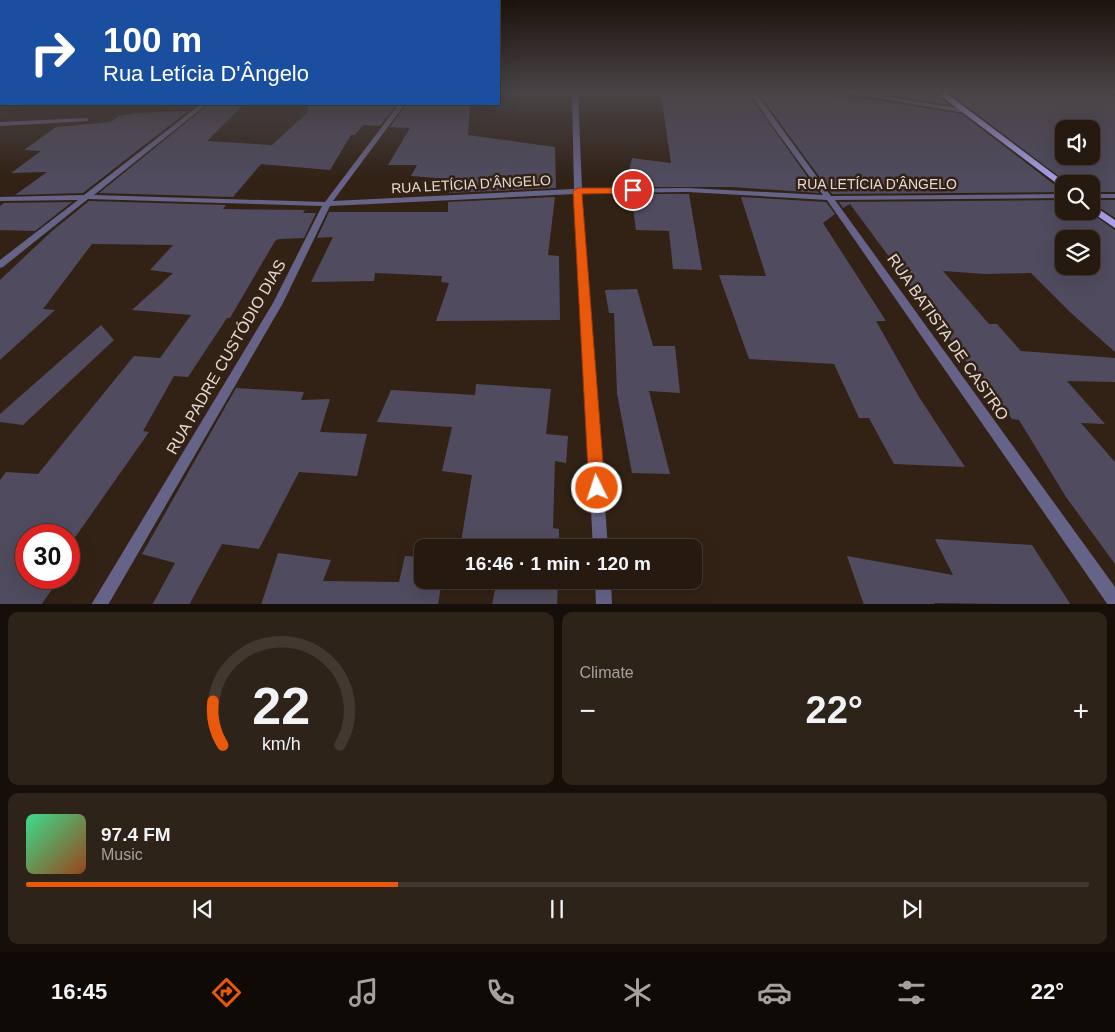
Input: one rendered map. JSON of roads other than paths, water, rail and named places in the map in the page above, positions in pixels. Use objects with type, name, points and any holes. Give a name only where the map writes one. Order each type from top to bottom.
[{"type":"main road","points":[[978,121],[1055,179]]},
{"type":"main road","points":[[1100,214],[1115,225]]},
{"type":"street","points":[[0,124],[60,121]]},
{"type":"street","points":[[0,265],[182,121]]},
{"type":"street","name":"RUA PADRE CUSTÓDIO DIAS","points":[[99,604],[278,303],[327,204],[389,121]]},
{"type":"street","points":[[575,121],[599,539]]},
{"type":"street","name":"RUA BATISTA DE CASTRO","points":[[772,121],[829,198],[1115,601]]},
{"type":"street","name":"RUA LETÍCIA D'ÂNGELO","points":[[0,199],[85,197],[327,204],[578,191],[688,190],[829,198],[1055,196]]},
{"type":"street","points":[[1100,196],[1115,196]]},
{"type":"street","points":[[603,589],[604,604]]}]
